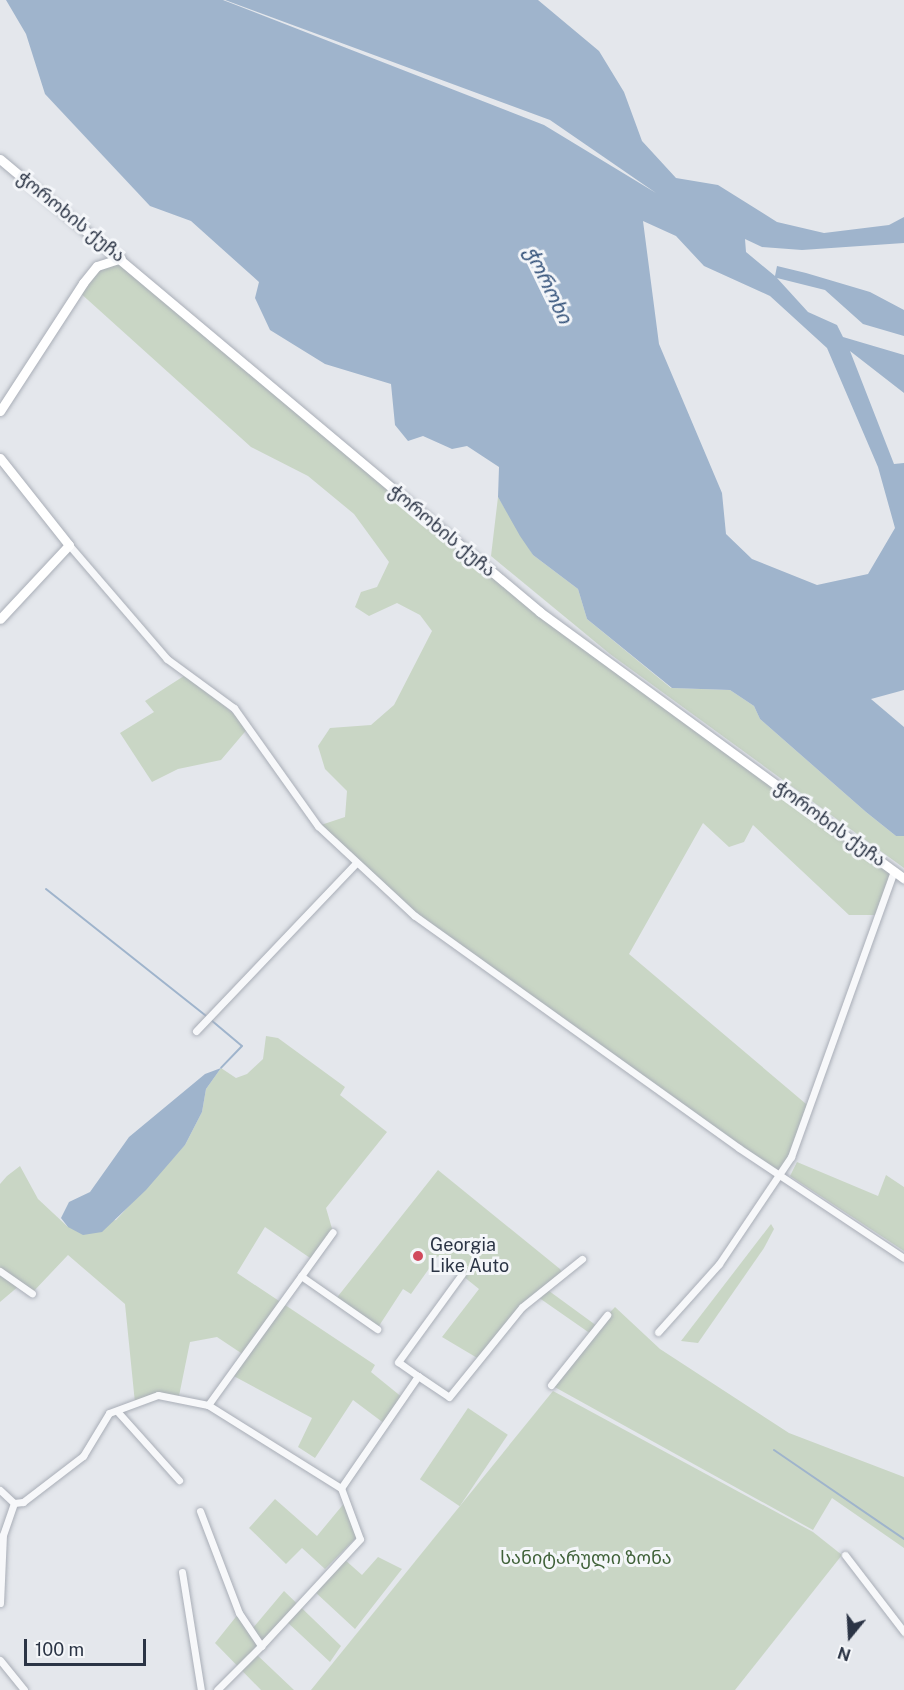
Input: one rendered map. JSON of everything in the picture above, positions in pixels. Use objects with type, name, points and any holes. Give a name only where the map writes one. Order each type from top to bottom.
[{"type":"street","name":"ჭოროხის ქუჩა","points":[[0,159],[121,258],[540,612],[904,878]]},
{"type":"street","points":[[0,411],[83,283],[97,266],[121,258]]},
{"type":"street","points":[[0,458],[69,545],[167,659],[234,708],[292,797],[355,864],[415,916],[779,1174],[904,1258]]},
{"type":"street","points":[[0,619],[69,545]]},
{"type":"street","points":[[196,1031],[355,864]]},
{"type":"street","points":[[658,1332],[719,1264],[779,1174],[812,1109],[894,871]]},
{"type":"street","points":[[208,1405],[333,1232]]},
{"type":"street","points":[[462,1274],[398,1362],[449,1396],[522,1307],[582,1259]]},
{"type":"street","points":[[0,1270],[32,1293]]},
{"type":"street","points":[[301,1276],[377,1329]]},
{"type":"street","points":[[551,1385],[607,1315]]},
{"type":"street","points":[[340,1488],[418,1376]]},
{"type":"street","points":[[0,1490],[14,1503],[23,1502],[83,1456],[106,1415],[158,1395],[208,1405],[340,1488],[360,1539],[217,1690]]},
{"type":"street","points":[[117,1412],[179,1480]]},
{"type":"street","points":[[0,1603],[3,1535],[14,1503]]},
{"type":"street","points":[[200,1511],[239,1613],[261,1646]]},
{"type":"street","points":[[845,1555],[904,1632]]},
{"type":"street","points":[[182,1572],[201,1690]]},
{"type":"street","points":[[0,1660],[24,1690]]},
{"type":"green space","points":[[121,258],[475,559],[894,871],[881,915],[849,915],[753,825],[744,842],[729,847],[703,823],[629,954],[812,1109],[779,1174],[415,916],[318,826],[345,817],[347,791],[325,769],[318,746],[330,728],[371,725],[394,705],[432,631],[420,615],[397,603],[369,616],[355,607],[361,592],[377,587],[389,562],[354,514],[308,476],[251,447],[78,291],[97,266]]},
{"type":"green space","points":[[498,497],[533,555],[578,589],[587,619],[671,688],[730,690],[754,706],[760,719],[866,812],[896,836],[904,836],[904,868],[610,654],[491,556]]},
{"type":"green space","points":[[187,674],[249,727],[221,760],[178,769],[152,782],[120,733],[154,712],[145,701]]},
{"type":"green space","points":[[266,1036],[278,1038],[345,1087],[340,1095],[387,1132],[326,1208],[333,1232],[313,1260],[265,1227],[237,1273],[375,1365],[371,1372],[403,1398],[385,1424],[353,1400],[315,1458],[298,1447],[312,1418],[230,1374],[244,1355],[217,1337],[190,1342],[179,1396],[158,1395],[135,1403],[125,1304],[68,1255],[32,1293],[20,1285],[0,1302],[0,1184],[7,1176],[20,1166],[38,1199],[68,1227],[116,1220],[185,1145],[202,1112],[206,1089],[221,1068],[236,1078],[247,1074],[263,1059]]},
{"type":"green space","points":[[797,1162],[878,1196],[886,1175],[904,1187],[904,1251],[790,1176]]},
{"type":"green space","points":[[438,1170],[560,1269],[563,1274],[545,1288],[597,1326],[615,1307],[660,1349],[789,1433],[904,1477],[904,1548],[832,1498],[813,1530],[551,1385],[591,1334],[535,1295],[479,1359],[442,1337],[479,1289],[438,1256],[411,1294],[403,1289],[377,1329],[335,1300]]},
{"type":"green space","points":[[771,1224],[774,1229],[764,1248],[698,1343],[681,1341]]},
{"type":"green space","name":"სანიტარული ზონა","points":[[553,1391],[813,1532],[842,1555],[735,1690],[311,1690]]},
{"type":"green space","points":[[468,1408],[508,1435],[460,1506],[420,1479]]},
{"type":"green space","points":[[275,1499],[317,1536],[346,1501],[357,1537],[325,1569],[302,1548],[286,1564],[249,1528]]},
{"type":"green space","points":[[378,1557],[402,1569],[355,1629],[314,1591],[344,1559],[362,1575]]},
{"type":"green space","points":[[284,1591],[341,1646],[330,1662],[286,1621],[255,1653],[294,1690],[261,1690],[215,1643],[239,1613],[252,1629]]},
{"type":"water","name":"ჭოროხი","points":[[6,0],[223,0],[544,125],[656,193],[550,120],[225,0],[538,0],[599,51],[624,92],[642,141],[676,178],[718,185],[777,222],[824,233],[889,225],[904,217],[904,243],[802,250],[762,247],[745,239],[746,252],[775,276],[777,266],[806,273],[870,292],[904,310],[904,336],[863,324],[825,290],[777,278],[808,312],[837,325],[843,337],[904,355],[904,393],[850,351],[894,464],[904,463],[904,690],[871,699],[904,727],[904,836],[896,836],[866,812],[760,719],[754,706],[730,690],[672,688],[587,619],[578,589],[533,555],[520,536],[498,497],[499,467],[467,446],[452,449],[423,436],[408,441],[395,425],[391,384],[325,364],[270,330],[255,298],[259,282],[191,221],[150,206],[45,94],[26,34]],"holes":[[[643,221],[676,236],[704,266],[770,296],[827,348],[878,467],[895,528],[868,574],[817,585],[752,559],[726,534],[722,493],[659,344]]]},
{"type":"water","points":[[221,1068],[206,1089],[202,1112],[185,1145],[146,1190],[102,1232],[83,1235],[68,1227],[61,1218],[69,1202],[90,1192],[129,1137],[205,1074]]},
{"type":"waterway","points":[[46,889],[206,1016]]},
{"type":"waterway","points":[[211,1020],[242,1046],[221,1068]]},
{"type":"waterway","points":[[774,1450],[904,1539]]},
{"type":"place","name":"Georgia Like Auto","points":[[418,1256]]}]
